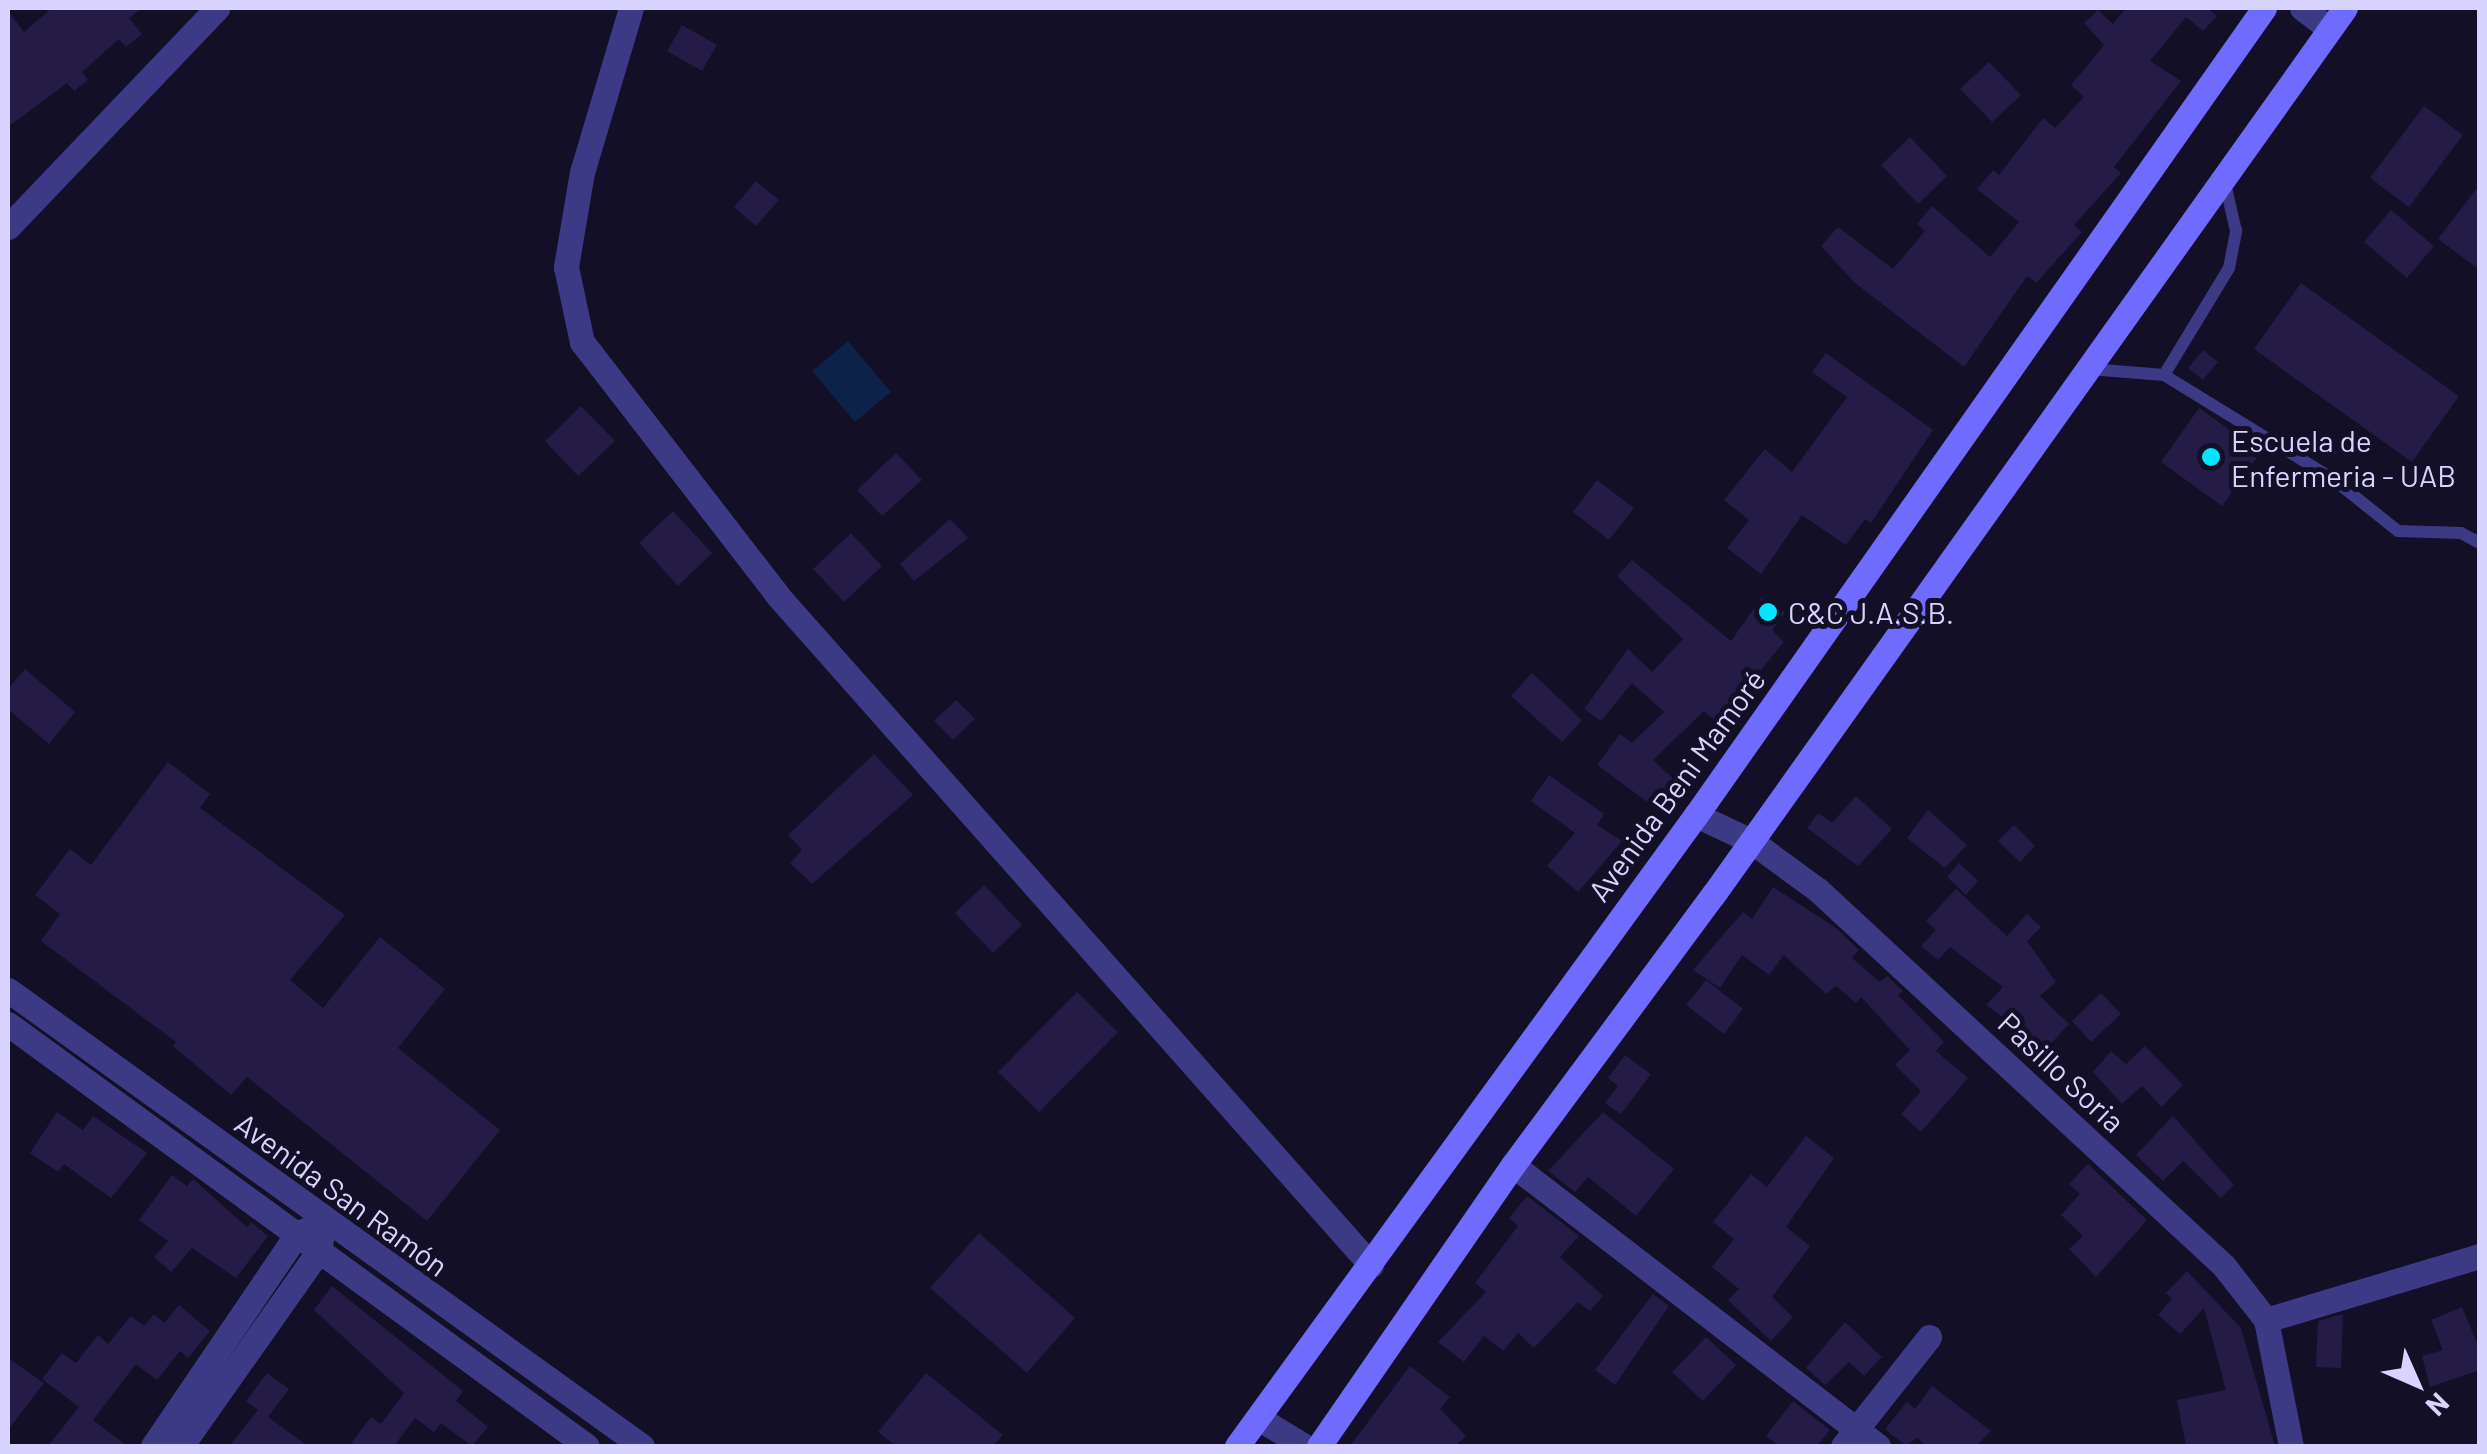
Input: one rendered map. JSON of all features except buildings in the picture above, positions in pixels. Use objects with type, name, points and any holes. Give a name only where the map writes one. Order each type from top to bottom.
[{"type":"street","points":[[8,227],[217,8]]},
{"type":"street","points":[[631,8],[582,172],[566,267],[582,342],[778,596],[1371,1265]]},
{"type":"street","name":"Avenida Beni Mamoré","points":[[1237,1446],[1696,815],[2264,8]]},
{"type":"street","points":[[1319,1446],[1513,1164],[1751,841],[2337,18],[2302,8]]},
{"type":"street","name":"Pasillo Soria","points":[[1696,815],[1751,841],[1818,890],[2195,1240],[2266,1320]]},
{"type":"street","name":"Avenida San Ramón","points":[[8,990],[587,1446]]},
{"type":"street","name":"Avenida San Ramón","points":[[8,1024],[298,1233],[322,1236],[642,1446]]},
{"type":"street","points":[[1513,1164],[1850,1438],[1878,1446]]},
{"type":"street","points":[[153,1446],[298,1233]]},
{"type":"street","points":[[181,1446],[322,1236]]},
{"type":"street","points":[[2291,1446],[2266,1320],[2480,1256]]},
{"type":"street","points":[[1850,1438],[1929,1337]]},
{"type":"street","points":[[1258,1418],[1304,1446]]},
{"type":"lane","points":[[2164,375],[2229,268],[2236,231],[2224,176]]},
{"type":"lane","points":[[2090,369],[2164,375],[2333,478],[2398,530],[2461,533],[2480,542]]},
{"type":"water","points":[[848,341],[891,392],[855,422],[812,371]]},
{"type":"place","name":"Escuela de Enfermeria - UAB","points":[[2211,457]]},
{"type":"place","name":"C&C J.A.S.B.","points":[[1768,612]]}]
